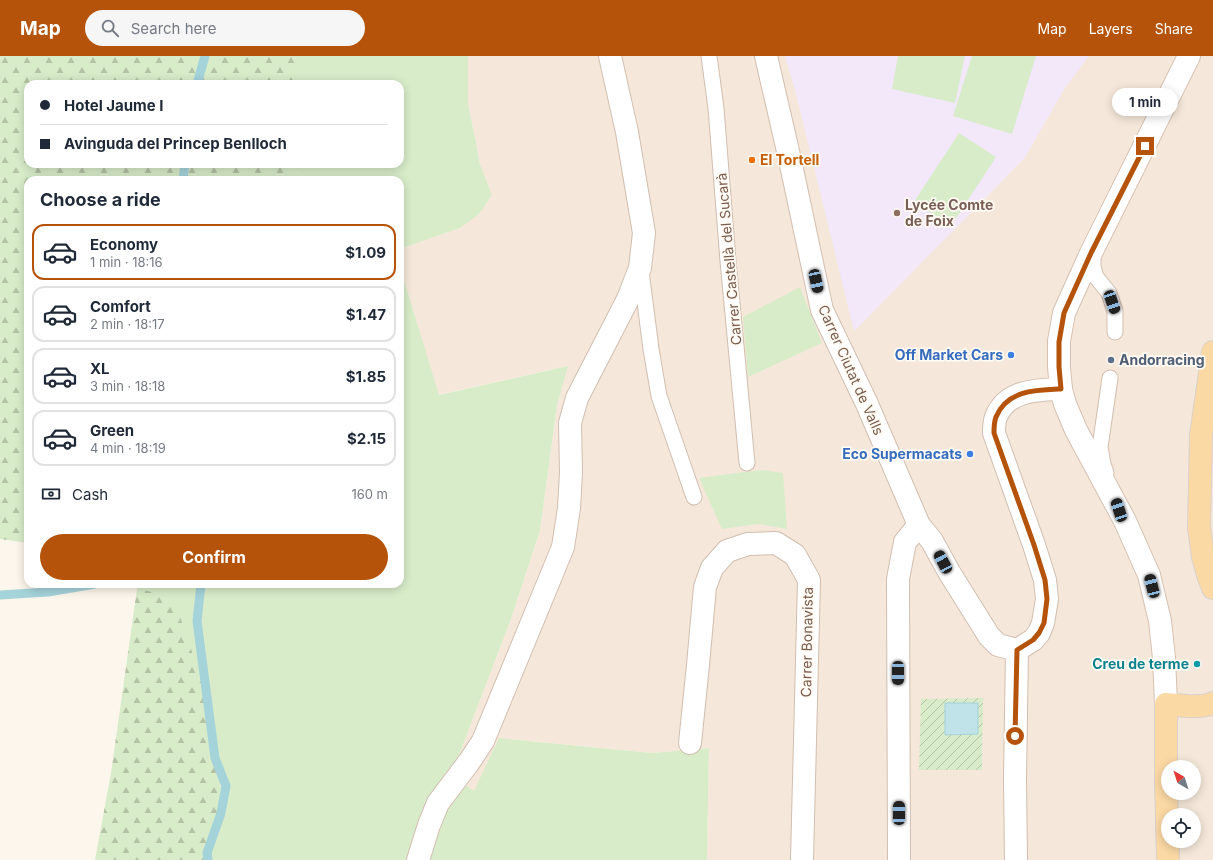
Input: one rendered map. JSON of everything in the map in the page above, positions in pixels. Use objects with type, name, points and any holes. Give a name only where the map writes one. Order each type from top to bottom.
[{"type":"main road","points":[[1213,352],[1201,435],[1199,526],[1203,557],[1213,588]]},
{"type":"main road","points":[[1168,860],[1166,704],[1188,706],[1210,704]]},
{"type":"main road","points":[[1166,745],[1175,728],[1187,718],[1210,704]]},
{"type":"street","points":[[418,860],[429,825],[438,803],[451,784],[470,762],[483,741],[563,547],[571,473],[570,423],[577,398],[628,300],[640,268],[644,233],[627,132],[610,56]]},
{"type":"street","name":"Carrer Ciutat de Valls","points":[[766,56],[822,310],[867,404],[919,524],[932,541],[949,572],[989,636],[998,645],[1017,650]]},
{"type":"street","points":[[1166,704],[1164,658],[1160,621],[1149,575],[1125,521],[1076,430],[1064,404],[1059,367],[1059,342],[1064,313],[1093,248],[1189,56]]},
{"type":"street","points":[[1016,860],[1015,779],[1017,650],[1033,640],[1039,633],[1044,623],[1047,599],[1045,580],[1034,545],[994,433],[996,418],[1004,404],[1020,394],[1035,390],[1061,389]]},
{"type":"street","points":[[899,860],[898,579],[905,542],[919,524]]},
{"type":"street","name":"Carrer Bonavista","points":[[690,743],[705,587],[712,568],[727,551],[748,544],[776,543],[795,555],[809,580],[802,860]]},
{"type":"lane","name":"Carrer Castellà del Sucarà","points":[[710,56],[748,463]]},
{"type":"lane","points":[[1093,248],[1093,267],[1096,278],[1109,293],[1115,311],[1115,332]]},
{"type":"lane","points":[[640,268],[659,396],[694,497]]},
{"type":"lane","points":[[1110,378],[1100,447],[1103,464],[1119,510]]},
{"type":"shaded area","points":[[468,56],[1213,56],[1213,860],[707,860],[709,748],[652,753],[531,741],[474,791],[451,776],[511,619],[540,530],[557,405],[567,366],[438,395],[404,280],[404,248],[460,228],[491,195],[480,164],[468,103]]},
{"type":"shaded area","name":"Lycée Comte de Foix","points":[[785,56],[1089,56],[1065,88],[1024,159],[854,331],[795,90]]},
{"type":"green space","points":[[0,56],[295,56],[299,80],[24,80],[24,168],[291,168],[303,176],[24,176],[24,542],[0,539]]},
{"type":"green space","points":[[294,56],[468,56],[468,103],[480,164],[492,195],[479,214],[460,228],[404,248],[404,176],[303,176],[291,168],[404,168],[404,80],[293,80]]},
{"type":"green space","points":[[898,56],[965,56],[955,103],[892,89]]},
{"type":"green space","points":[[972,56],[1036,56],[1012,134],[953,116]]},
{"type":"green space","points":[[959,133],[996,157],[951,226],[914,202]]},
{"type":"green space","points":[[404,280],[439,395],[568,366],[557,405],[540,530],[511,619],[451,776],[474,791],[499,738],[652,753],[709,748],[707,860],[208,860],[207,853],[221,813],[226,786],[215,758],[137,589],[404,588]]},
{"type":"green space","points":[[800,287],[822,343],[748,377],[743,317]]},
{"type":"green space","points":[[763,470],[783,473],[787,529],[758,524],[722,529],[699,478]]},
{"type":"green space","points":[[137,589],[173,596],[206,693],[223,801],[207,853],[208,860],[95,860],[111,773]]},
{"type":"green space","points":[[983,698],[982,770],[919,770],[921,699]]},
{"type":"water","points":[[945,703],[978,703],[978,734],[945,735]]},
{"type":"waterway","points":[[198,80],[205,56]]},
{"type":"waterway","points":[[184,168],[184,176]]},
{"type":"waterway","points":[[0,595],[48,592],[72,588]]},
{"type":"waterway","points":[[201,588],[197,621],[215,758],[226,786],[221,813],[207,853],[208,860]]},
{"type":"place","name":"El Tortell","points":[[752,160]]},
{"type":"place","name":"Lycée Comte de Foix","points":[[897,213]]},
{"type":"place","name":"Off Market Cars","points":[[1011,355]]},
{"type":"place","name":"Andorracing","points":[[1111,360]]},
{"type":"place","name":"Eco Supermacats","points":[[970,454]]},
{"type":"place","name":"Creu de terme","points":[[1197,664]]},
{"type":"route","points":[[1015,736],[1017,650],[1033,640],[1039,633],[1044,623],[1047,599],[1045,580],[1034,545],[994,433],[996,418],[1004,404],[1020,394],[1035,390],[1061,389],[1059,342],[1064,313],[1091,253],[1145,146]]}]
